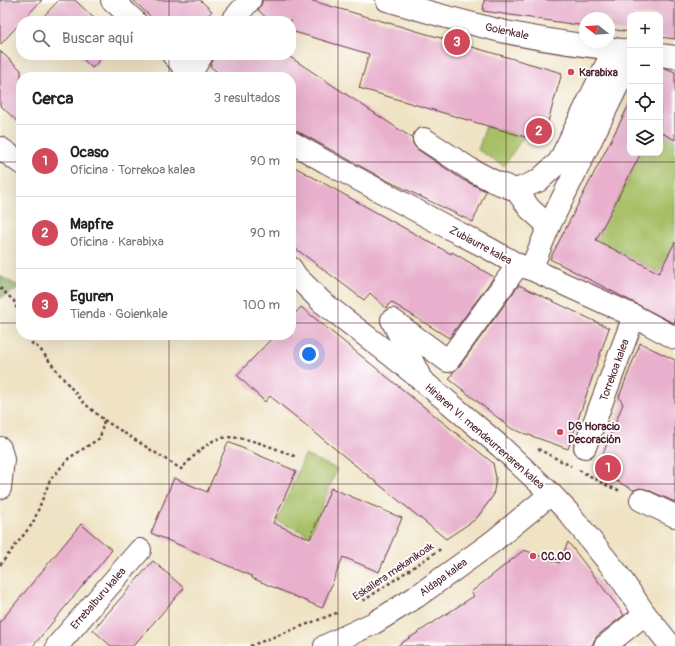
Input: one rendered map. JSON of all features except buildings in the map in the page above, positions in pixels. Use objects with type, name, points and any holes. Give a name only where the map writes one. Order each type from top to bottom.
[{"type":"street","points":[[112,0],[130,16]]},
{"type":"street","points":[[236,16],[250,0]]},
{"type":"street","name":"Goienkale","points":[[387,0],[448,18],[498,30],[625,53]]},
{"type":"street","points":[[516,190],[538,181],[559,162],[625,53]]},
{"type":"street","points":[[423,381],[392,320],[448,361],[525,267],[549,226],[625,53]]},
{"type":"street","points":[[663,55],[675,57]]},
{"type":"street","points":[[178,60],[187,72]]},
{"type":"street","points":[[194,72],[200,60]]},
{"type":"street","points":[[424,139],[470,169],[495,182],[516,190],[530,209],[549,226]]},
{"type":"street","name":"Zubiaurre kalea","points":[[296,145],[447,227],[525,267],[634,316],[675,338]]},
{"type":"street","points":[[0,148],[16,159]]},
{"type":"street","name":"Hiriaren VI. mendeurrenaren kalea","points":[[296,276],[322,302],[392,356],[501,446],[551,494],[568,512],[617,573],[645,614],[671,646]]},
{"type":"street","name":"Torrekoa kalea","points":[[586,446],[634,316]]},
{"type":"street","points":[[0,448],[3,460],[0,488]]},
{"type":"street","name":"Aldapa kalea","points":[[325,646],[374,623],[416,597],[491,543],[551,494]]},
{"type":"street","points":[[641,500],[675,516]]},
{"type":"street","name":"Errebalburu kalea","points":[[57,646],[140,550]]},
{"type":"street","points":[[605,646],[645,614]]},
{"type":"path","points":[[0,288],[14,301],[16,306]]},
{"type":"path","points":[[29,340],[40,349],[84,403],[104,420],[181,469],[212,441],[224,436],[249,440],[297,457]]},
{"type":"path","points":[[0,565],[32,523],[50,480],[69,458],[100,438],[104,420]]},
{"type":"path","points":[[538,449],[610,487]]},
{"type":"path","name":"Eskailera mekanikoak","points":[[360,603],[448,544]]},
{"type":"path","points":[[250,646],[340,612]]},
{"type":"green space","points":[[486,126],[524,136],[504,166],[478,150]]},
{"type":"green space","points":[[663,134],[675,140],[675,242],[659,273],[596,240],[639,156],[663,156]]},
{"type":"green space","points":[[0,276],[16,284],[16,290],[0,298]]},
{"type":"green space","points":[[305,455],[337,469],[310,535],[277,521]]},
{"type":"place","name":"Eguren","points":[[457,42]]},
{"type":"place","name":"Karabixa","points":[[571,72]]},
{"type":"place","name":"Mapfre","points":[[539,131]]},
{"type":"place","name":"DG Horacio Decoración","points":[[560,432]]},
{"type":"place","name":"Ocaso","points":[[608,468]]},
{"type":"place","name":"CC.OO","points":[[533,556]]}]
